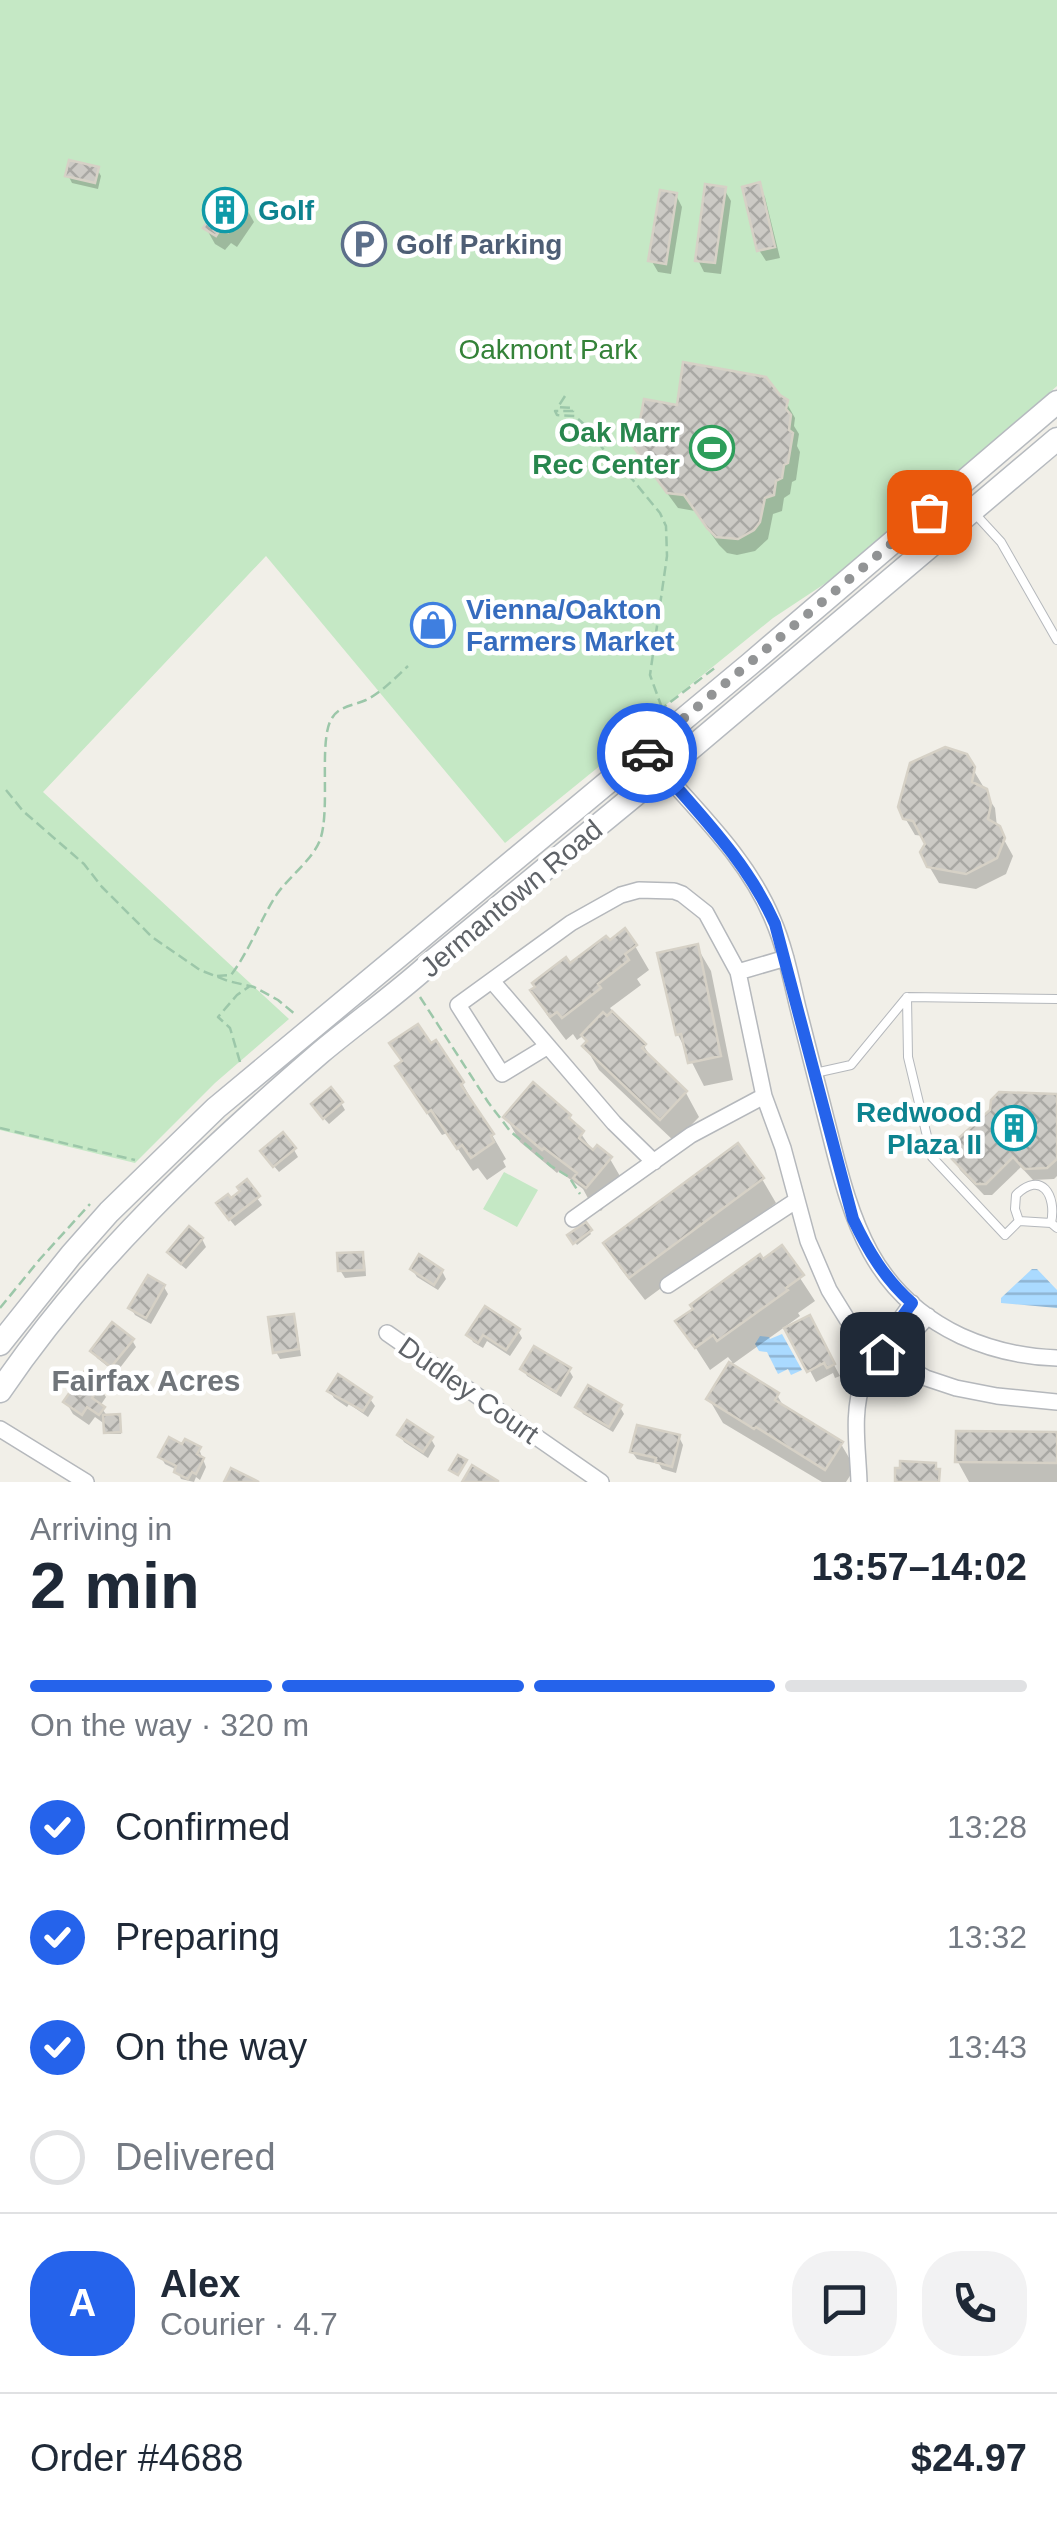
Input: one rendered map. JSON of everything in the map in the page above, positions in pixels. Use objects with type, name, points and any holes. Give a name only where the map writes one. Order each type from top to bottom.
[{"type":"main road","name":"Jermantown Road","points":[[0,1344],[116,1204],[216,1108],[1057,402]]},
{"type":"main road","name":"Jermantown Road","points":[[0,1391],[100,1262],[210,1149],[1057,439]]},
{"type":"street","points":[[645,751],[732,850],[775,924],[853,1219],[864,1244],[912,1303],[948,1330],[990,1348],[1057,1358]]},
{"type":"street","points":[[548,1046],[502,1074],[458,1004],[572,923],[622,895],[639,890],[674,890],[694,902],[706,913],[738,972],[764,1096],[808,1241],[828,1290],[850,1324],[882,1354],[926,1378],[997,1396],[1057,1402]]},
{"type":"street","points":[[738,972],[786,958]]},
{"type":"street","points":[[492,981],[614,1123],[654,1162]]},
{"type":"street","points":[[574,1218],[691,1136],[764,1096]]},
{"type":"street","points":[[668,1285],[797,1200]]},
{"type":"street","points":[[859,1482],[857,1419],[865,1378],[912,1303]]},
{"type":"street","points":[[882,1354],[904,1343],[928,1316]]},
{"type":"street","name":"Dudley Court","points":[[387,1334],[600,1482]]},
{"type":"street","points":[[0,1429],[86,1482]]},
{"type":"lane","points":[[954,492],[1001,542],[1057,640]]},
{"type":"lane","points":[[815,1073],[851,1064],[907,997]]},
{"type":"lane","points":[[907,997],[1057,1000]]},
{"type":"lane","points":[[907,997],[908,1057],[932,1156],[1005,1235],[1019,1221]]},
{"type":"lane","points":[[1028,1186],[1046,1188],[1052,1195],[1054,1226],[1019,1221],[1016,1195],[1028,1186]]},
{"type":"path","points":[[565,396],[558,407],[572,411],[555,411],[557,415],[574,416],[587,427],[660,513],[666,526],[667,556],[650,674],[662,710]]},
{"type":"path","points":[[216,976],[231,975],[243,960],[277,894],[320,841],[326,741],[332,718],[381,690],[408,666]]},
{"type":"path","points":[[6,790],[23,811],[84,864],[152,937],[200,970],[250,986],[278,1000],[309,1029]]},
{"type":"path","points":[[242,1068],[230,1028],[218,1017],[237,994],[250,986]]},
{"type":"path","points":[[426,1005],[510,1131],[569,1177],[589,1208]]},
{"type":"path","points":[[0,1128],[141,1162]]},
{"type":"green space","name":"Oakmont Park","points":[[0,0],[1057,0],[1057,386],[838,575],[773,618],[609,751],[612,756],[505,843],[266,556],[43,792],[289,1019],[215,1083],[135,1163],[0,1130]]},
{"type":"green space","points":[[504,1172],[538,1190],[517,1227],[483,1209]]},
{"type":"water","points":[[1032,1269],[1037,1269],[1057,1290],[1057,1308],[1001,1303],[1001,1298]]},
{"type":"water","points":[[782,1334],[802,1370],[791,1375],[788,1369],[778,1374],[767,1352],[759,1351],[755,1344],[760,1336],[770,1339]]},
{"type":"building","points":[[69,160],[99,167],[95,183],[65,176]]},
{"type":"building","points":[[760,182],[775,247],[757,251],[742,187]]},
{"type":"building","points":[[705,184],[726,187],[715,263],[695,261]]},
{"type":"building","name":"Golf","points":[[222,188],[246,204],[228,232],[221,228],[216,236],[203,228],[209,219],[204,216]]},
{"type":"building","points":[[660,190],[677,193],[666,264],[648,261]]},
{"type":"building","name":"Oak Marr Rec Center","points":[[683,362],[766,377],[788,400],[789,430],[793,433],[788,463],[782,478],[776,481],[774,495],[765,498],[760,522],[738,539],[716,537],[684,495],[667,493],[619,427],[619,422],[639,425],[644,399],[677,405]]},
{"type":"building","points":[[945,747],[967,754],[975,767],[972,782],[987,789],[991,804],[988,819],[1000,826],[1005,838],[997,858],[966,874],[927,867],[920,852],[925,844],[913,821],[903,819],[898,807],[910,763]]},
{"type":"building","points":[[625,928],[637,945],[625,954],[629,960],[562,1018],[557,1012],[550,1017],[530,990],[535,987],[532,983],[566,957],[570,963],[606,936],[610,940]]},
{"type":"building","points":[[698,944],[721,1056],[688,1063],[681,1034],[676,1035],[657,953]]},
{"type":"building","points":[[612,1011],[646,1044],[642,1048],[687,1091],[660,1120],[582,1046],[587,1041],[581,1035],[603,1012],[607,1016]]},
{"type":"building","points":[[418,1024],[431,1043],[436,1040],[494,1134],[494,1142],[471,1158],[462,1145],[457,1149],[431,1110],[427,1113],[395,1066],[402,1061],[389,1043]]},
{"type":"building","points":[[533,1082],[571,1115],[569,1118],[584,1131],[579,1138],[593,1150],[597,1145],[612,1157],[586,1188],[573,1178],[577,1173],[503,1117]]},
{"type":"building","points":[[331,1087],[343,1102],[323,1119],[311,1104]]},
{"type":"building","name":"Redwood Plaza II","points":[[999,1092],[1057,1094],[1057,1159],[1047,1168],[1024,1169],[1013,1157],[986,1184],[976,1184],[951,1158],[950,1146],[990,1110],[991,1100]]},
{"type":"building","points":[[283,1132],[296,1148],[273,1167],[260,1151]]},
{"type":"building","points":[[738,1143],[764,1178],[629,1278],[603,1243]]},
{"type":"building","points":[[247,1179],[260,1196],[229,1220],[216,1203],[228,1194],[231,1198]]},
{"type":"building","points":[[586,1222],[592,1230],[573,1244],[567,1235]]},
{"type":"building","points":[[189,1226],[203,1238],[181,1264],[167,1252]]},
{"type":"building","points":[[782,1245],[804,1275],[717,1341],[713,1335],[695,1348],[675,1321],[693,1309],[690,1305],[760,1254],[763,1259]]},
{"type":"building","points":[[363,1252],[364,1270],[338,1271],[337,1253]]},
{"type":"building","points":[[419,1254],[443,1270],[434,1285],[410,1269]]},
{"type":"building","points":[[148,1275],[165,1285],[146,1318],[128,1308]]},
{"type":"building","points":[[485,1306],[520,1329],[506,1350],[483,1335],[478,1343],[466,1335]]},
{"type":"building","points":[[294,1314],[299,1349],[273,1353],[268,1317]]},
{"type":"building","points":[[810,1315],[835,1364],[827,1368],[824,1363],[807,1372],[784,1328]]},
{"type":"building","points":[[112,1322],[134,1339],[111,1367],[90,1351]]},
{"type":"building","points":[[534,1346],[571,1368],[556,1392],[520,1369]]},
{"type":"building","points":[[729,1362],[779,1393],[775,1400],[843,1442],[825,1470],[706,1399]]},
{"type":"building","points":[[84,1372],[101,1384],[92,1398],[105,1407],[99,1415],[87,1407],[82,1415],[63,1402]]},
{"type":"building","points":[[338,1374],[372,1397],[363,1411],[327,1391]]},
{"type":"building","points":[[588,1385],[622,1405],[609,1427],[575,1407]]},
{"type":"building","points":[[120,1414],[121,1432],[104,1433],[103,1415]]},
{"type":"building","points":[[407,1420],[433,1437],[423,1452],[397,1435]]},
{"type":"building","points":[[637,1425],[680,1435],[672,1467],[655,1462],[656,1458],[630,1452]]},
{"type":"building","points":[[956,1431],[1057,1432],[1057,1463],[955,1462]]},
{"type":"building","points":[[169,1437],[201,1447],[197,1454],[204,1458],[196,1474],[192,1472],[188,1479],[174,1472],[176,1466],[158,1457]]},
{"type":"building","points":[[458,1455],[467,1460],[458,1475],[449,1470]]},
{"type":"building","points":[[900,1461],[936,1463],[936,1469],[940,1469],[939,1482],[895,1482],[895,1468],[900,1468]]},
{"type":"building","points":[[472,1465],[498,1481],[498,1482],[462,1482]]},
{"type":"building","points":[[231,1468],[259,1482],[224,1482]]},
{"type":"way so far","points":[[647,753],[929,512]]},
{"type":"place","name":"Golf","points":[[225,210]]},
{"type":"place","name":"Golf Parking","points":[[364,244]]},
{"type":"place","name":"Oak Marr Rec Center","points":[[712,448]]},
{"type":"place","name":"Vienna/Oakton Farmers Market","points":[[433,625]]},
{"type":"place","name":"Redwood Plaza II","points":[[1014,1128]]},
{"type":"district","name":"Fairfax Acres","points":[[146,1381]]},
{"type":"route","points":[[647,753],[732,850],[775,924],[853,1219],[881,1269],[912,1303],[886,1339],[882,1354]]}]
